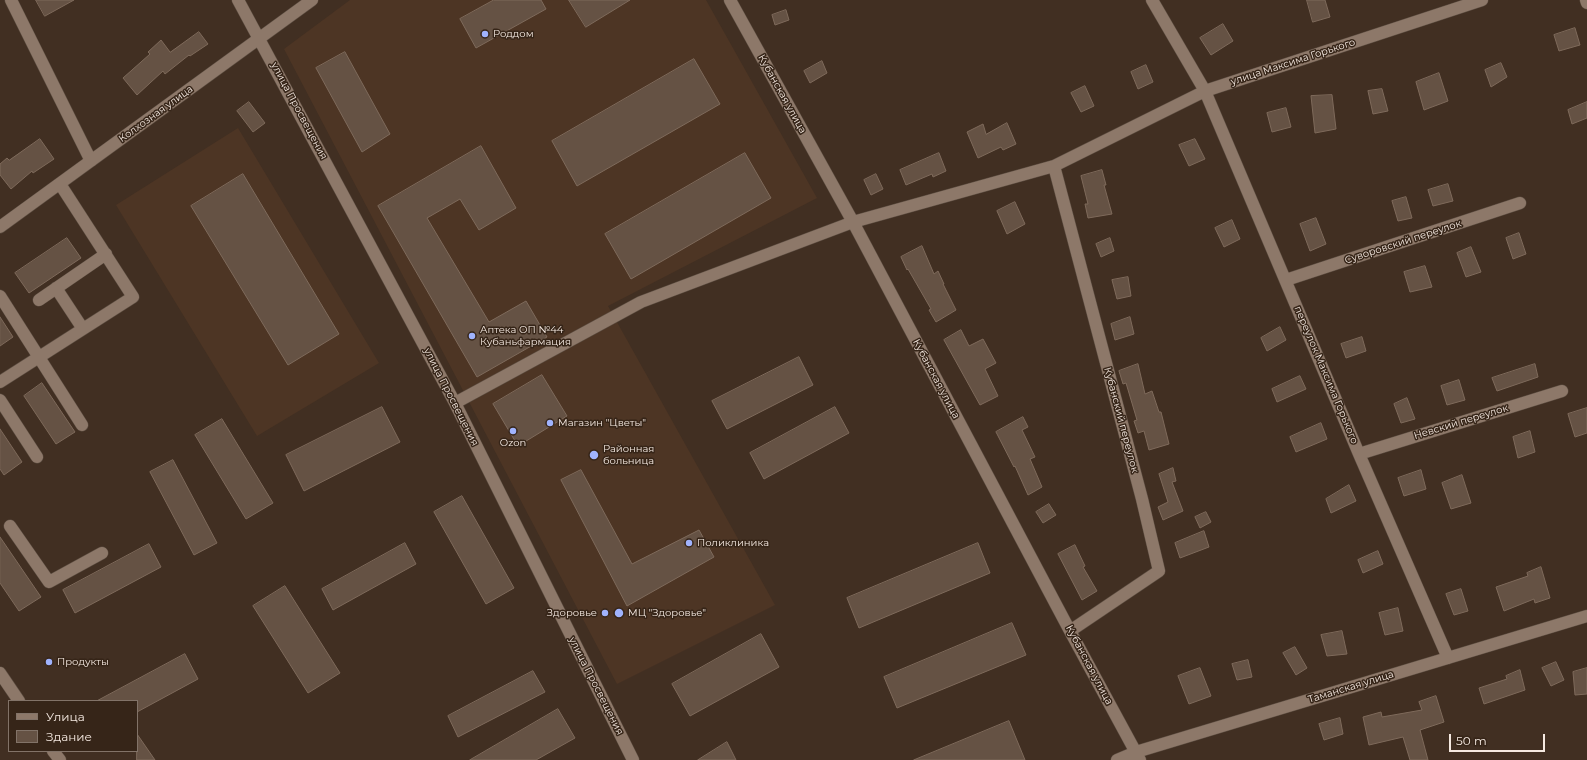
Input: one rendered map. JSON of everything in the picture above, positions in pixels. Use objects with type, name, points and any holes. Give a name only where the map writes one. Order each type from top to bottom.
[{"type":"street","points":[[11,0],[91,161]]},
{"type":"street","name":"улица Просвещения","points":[[238,0],[260,38],[455,403],[633,760]]},
{"type":"street","name":"Колхозная улица","points":[[0,227],[312,0]]},
{"type":"street","name":"Кубанская улица","points":[[730,0],[853,222],[1138,756]]},
{"type":"street","points":[[455,403],[641,302],[853,222],[1054,166],[1205,91],[1152,0]]},
{"type":"street","name":"улица Максима Горького","points":[[1205,91],[1482,0]]},
{"type":"street","name":"переулок Максима Горького","points":[[1205,91],[1359,454],[1448,658]]},
{"type":"street","name":"Кубанский переулок","points":[[1054,166],[1142,499],[1159,571],[1070,631]]},
{"type":"street","points":[[0,382],[133,297],[60,184]]},
{"type":"street","name":"Суворовский переулок","points":[[1286,280],[1520,203]]},
{"type":"street","points":[[39,300],[106,254]]},
{"type":"street","points":[[56,288],[83,328]]},
{"type":"street","points":[[0,296],[82,425]]},
{"type":"street","name":"Невский переулок","points":[[1359,454],[1562,391]]},
{"type":"street","points":[[0,400],[37,457]]},
{"type":"street","points":[[10,526],[49,582],[102,553]]},
{"type":"street","name":"Таманская улица","points":[[1117,760],[1138,756],[1448,658],[1587,616]]},
{"type":"street","points":[[0,673],[18,700]]},
{"type":"shaded area","name":"Районная больница","points":[[350,0],[706,0],[817,198],[608,306],[775,605],[617,684],[284,49]]},
{"type":"shaded area","points":[[238,128],[379,363],[257,436],[116,205]]},
{"type":"building","points":[[36,0],[74,0],[45,16]]},
{"type":"building","name":"Роддом","points":[[494,0],[541,0],[546,9],[476,48],[460,19]]},
{"type":"building","points":[[569,0],[630,0],[586,27]]},
{"type":"building","points":[[1307,0],[1325,0],[1330,17],[1313,22]]},
{"type":"building","points":[[786,10],[789,20],[775,25],[772,15]]},
{"type":"building","points":[[1223,24],[1233,41],[1211,55],[1200,38]]},
{"type":"building","points":[[1575,28],[1580,45],[1559,51],[1554,35]]},
{"type":"building","points":[[199,32],[208,44],[190,56],[189,55],[165,74],[163,71],[137,95],[123,78],[150,54],[148,52],[161,40],[170,52]]},
{"type":"building","points":[[345,52],[390,134],[362,152],[316,68]]},
{"type":"building","points":[[694,59],[720,104],[577,186],[552,141]]},
{"type":"building","points":[[822,61],[827,73],[810,83],[804,71]]},
{"type":"building","points":[[1501,63],[1507,77],[1491,87],[1485,70]]},
{"type":"building","points":[[1146,65],[1153,82],[1138,89],[1131,72]]},
{"type":"building","points":[[1439,73],[1448,101],[1424,110],[1416,82]]},
{"type":"building","points":[[1085,86],[1094,106],[1081,112],[1071,93]]},
{"type":"building","points":[[1382,89],[1388,111],[1373,114],[1368,91]]},
{"type":"building","points":[[1332,95],[1336,129],[1315,133],[1311,96]]},
{"type":"building","points":[[249,102],[265,123],[253,132],[237,111]]},
{"type":"building","points":[[1587,102],[1587,118],[1572,124],[1568,110]]},
{"type":"building","points":[[1286,108],[1291,127],[1272,132],[1267,113]]},
{"type":"building","points":[[1007,123],[1016,144],[1003,150],[1001,147],[978,158],[967,132],[983,124],[986,134]]},
{"type":"building","points":[[40,139],[54,159],[33,173],[32,171],[11,189],[0,175],[0,164],[7,158],[9,160]]},
{"type":"building","points":[[1195,139],[1205,159],[1189,166],[1179,145]]},
{"type":"building","points":[[481,146],[516,208],[479,230],[460,199],[427,218],[489,322],[526,301],[547,337],[477,377],[378,206]]},
{"type":"building","points":[[745,153],[771,198],[631,279],[605,234]]},
{"type":"building","points":[[939,153],[946,171],[933,177],[932,174],[906,185],[900,170]]},
{"type":"building","points":[[1102,170],[1106,185],[1104,185],[1112,214],[1088,218],[1085,204],[1088,204],[1081,176]]},
{"type":"building","points":[[243,174],[339,334],[288,365],[191,206]]},
{"type":"building","points":[[876,174],[883,189],[871,195],[864,180]]},
{"type":"building","points":[[1448,184],[1453,201],[1433,206],[1428,190]]},
{"type":"building","points":[[1406,197],[1412,218],[1398,221],[1392,201]]},
{"type":"building","points":[[1015,202],[1025,224],[1007,234],[997,211]]},
{"type":"building","points":[[1316,218],[1326,244],[1310,251],[1300,224]]},
{"type":"building","points":[[1232,220],[1240,239],[1224,247],[1215,228]]},
{"type":"building","points":[[1519,233],[1526,254],[1513,259],[1506,238]]},
{"type":"building","points":[[67,238],[81,258],[29,293],[15,273]]},
{"type":"building","points":[[1110,238],[1114,251],[1101,257],[1096,244]]},
{"type":"building","points":[[922,246],[934,274],[938,271],[956,310],[936,322],[929,310],[931,309],[908,269],[907,270],[901,257]]},
{"type":"building","points":[[1471,247],[1481,272],[1466,277],[1457,253]]},
{"type":"building","points":[[1425,266],[1432,287],[1410,292],[1404,272]]},
{"type":"building","points":[[1128,277],[1131,296],[1117,299],[1112,280]]},
{"type":"building","points":[[0,317],[13,337],[0,346]]},
{"type":"building","points":[[1130,317],[1134,334],[1115,340],[1111,324]]},
{"type":"building","points":[[1280,327],[1286,340],[1267,351],[1261,338]]},
{"type":"building","points":[[961,330],[969,346],[983,339],[996,363],[985,369],[998,396],[980,405],[944,340]]},
{"type":"building","points":[[1362,337],[1366,351],[1346,358],[1341,344]]},
{"type":"building","points":[[799,357],[813,385],[727,429],[712,401]]},
{"type":"building","points":[[1138,364],[1145,394],[1152,391],[1159,412],[1161,412],[1169,444],[1149,450],[1144,431],[1138,433],[1134,421],[1137,420],[1126,383],[1123,384],[1119,371]]},
{"type":"building","points":[[1535,364],[1538,377],[1497,391],[1492,378]]},
{"type":"building","points":[[542,375],[567,416],[518,446],[493,404]]},
{"type":"building","points":[[1300,376],[1306,389],[1277,402],[1272,389]]},
{"type":"building","points":[[1459,380],[1465,400],[1447,405],[1441,386]]},
{"type":"building","points":[[42,383],[75,432],[56,444],[24,396]]},
{"type":"building","points":[[1407,398],[1415,419],[1401,423],[1394,404]]},
{"type":"building","points":[[382,407],[400,442],[304,491],[286,455]]},
{"type":"building","points":[[835,407],[849,433],[764,479],[750,453]]},
{"type":"building","points":[[1587,408],[1587,433],[1575,437],[1568,414]]},
{"type":"building","points":[[1023,417],[1028,427],[1022,430],[1035,457],[1030,459],[1042,487],[1028,495],[1015,466],[1014,467],[996,432]]},
{"type":"building","points":[[222,419],[273,503],[246,519],[195,435]]},
{"type":"building","points":[[1321,423],[1327,439],[1296,452],[1290,437]]},
{"type":"building","points":[[0,429],[22,462],[4,475],[0,469]]},
{"type":"building","points":[[1530,431],[1535,452],[1518,458],[1513,437]]},
{"type":"building","points":[[173,460],[217,543],[194,555],[150,472]]},
{"type":"building","points":[[1173,468],[1176,481],[1172,482],[1183,511],[1163,520],[1158,507],[1168,502],[1159,474]]},
{"type":"building","name":"Поликлиника","points":[[581,470],[632,564],[699,530],[714,557],[627,606],[561,480]]},
{"type":"building","points":[[1421,470],[1426,489],[1404,496],[1398,478]]},
{"type":"building","points":[[1462,475],[1471,503],[1451,509],[1442,483]]},
{"type":"building","points":[[1349,485],[1356,501],[1331,513],[1326,499]]},
{"type":"building","points":[[462,496],[514,588],[486,604],[434,512]]},
{"type":"building","points":[[1049,504],[1056,515],[1043,523],[1036,512]]},
{"type":"building","points":[[1206,512],[1211,522],[1200,528],[1195,517]]},
{"type":"building","points":[[1204,531],[1209,547],[1180,558],[1175,543]]},
{"type":"building","points":[[0,537],[41,597],[19,611],[0,583]]},
{"type":"building","points":[[405,543],[416,564],[333,610],[322,589]]},
{"type":"building","points":[[978,543],[990,573],[859,628],[847,598]]},
{"type":"building","points":[[149,544],[161,567],[75,613],[63,590]]},
{"type":"building","points":[[1075,545],[1085,566],[1083,567],[1097,591],[1082,600],[1058,554]]},
{"type":"building","points":[[1378,551],[1383,564],[1363,573],[1358,560]]},
{"type":"building","points":[[1541,567],[1550,598],[1535,603],[1534,599],[1504,611],[1496,587],[1528,576],[1527,573]]},
{"type":"building","points":[[285,586],[340,673],[308,693],[253,606]]},
{"type":"building","points":[[1461,589],[1468,611],[1454,615],[1446,594]]},
{"type":"building","points":[[1398,608],[1403,631],[1385,635],[1379,613]]},
{"type":"building","points":[[1012,623],[1026,655],[897,708],[884,677]]},
{"type":"building","points":[[1342,631],[1347,654],[1327,656],[1321,635]]},
{"type":"building","points":[[761,634],[779,667],[690,716],[672,684]]},
{"type":"building","points":[[1295,647],[1307,668],[1296,675],[1283,653]]},
{"type":"building","points":[[185,654],[198,679],[138,711],[138,700],[99,700]]},
{"type":"building","points":[[1248,660],[1252,677],[1237,680],[1232,664]]},
{"type":"building","points":[[1556,662],[1564,680],[1551,686],[1542,668]]},
{"type":"building","points":[[1200,668],[1211,696],[1189,704],[1178,676]]},
{"type":"building","points":[[1587,668],[1587,694],[1575,695],[1573,672]]},
{"type":"building","points":[[1520,670],[1525,690],[1484,704],[1479,688],[1507,679],[1506,676]]},
{"type":"building","points":[[533,671],[545,692],[458,737],[448,716]]},
{"type":"building","points":[[1436,696],[1444,722],[1420,730],[1428,760],[1410,760],[1403,737],[1369,745],[1363,717],[1381,712],[1382,717],[1422,710],[1419,702]]},
{"type":"building","points":[[558,709],[575,738],[536,760],[470,760]]},
{"type":"building","points":[[1340,718],[1343,734],[1324,740],[1319,724]]},
{"type":"building","points":[[1009,721],[1025,760],[914,760]]},
{"type":"building","points":[[138,735],[155,760],[137,760],[138,752]]},
{"type":"building","points":[[727,742],[736,760],[698,760]]},
{"type":"place","name":"Роддом","points":[[485,34]]},
{"type":"place","name":"Аптека ОП №44 Кубаньфармация","points":[[472,336]]},
{"type":"place","name":"Магазин \"Цветы\"","points":[[550,423]]},
{"type":"place","name":"Ozon","points":[[513,431]]},
{"type":"place","name":"Районная больница","points":[[594,455]]},
{"type":"place","name":"Поликлиника","points":[[689,543]]},
{"type":"place","name":"Здоровье","points":[[605,613]]},
{"type":"place","name":"МЦ \"Здоровье\"","points":[[619,613]]},
{"type":"place","name":"Продукты","points":[[49,662]]}]
